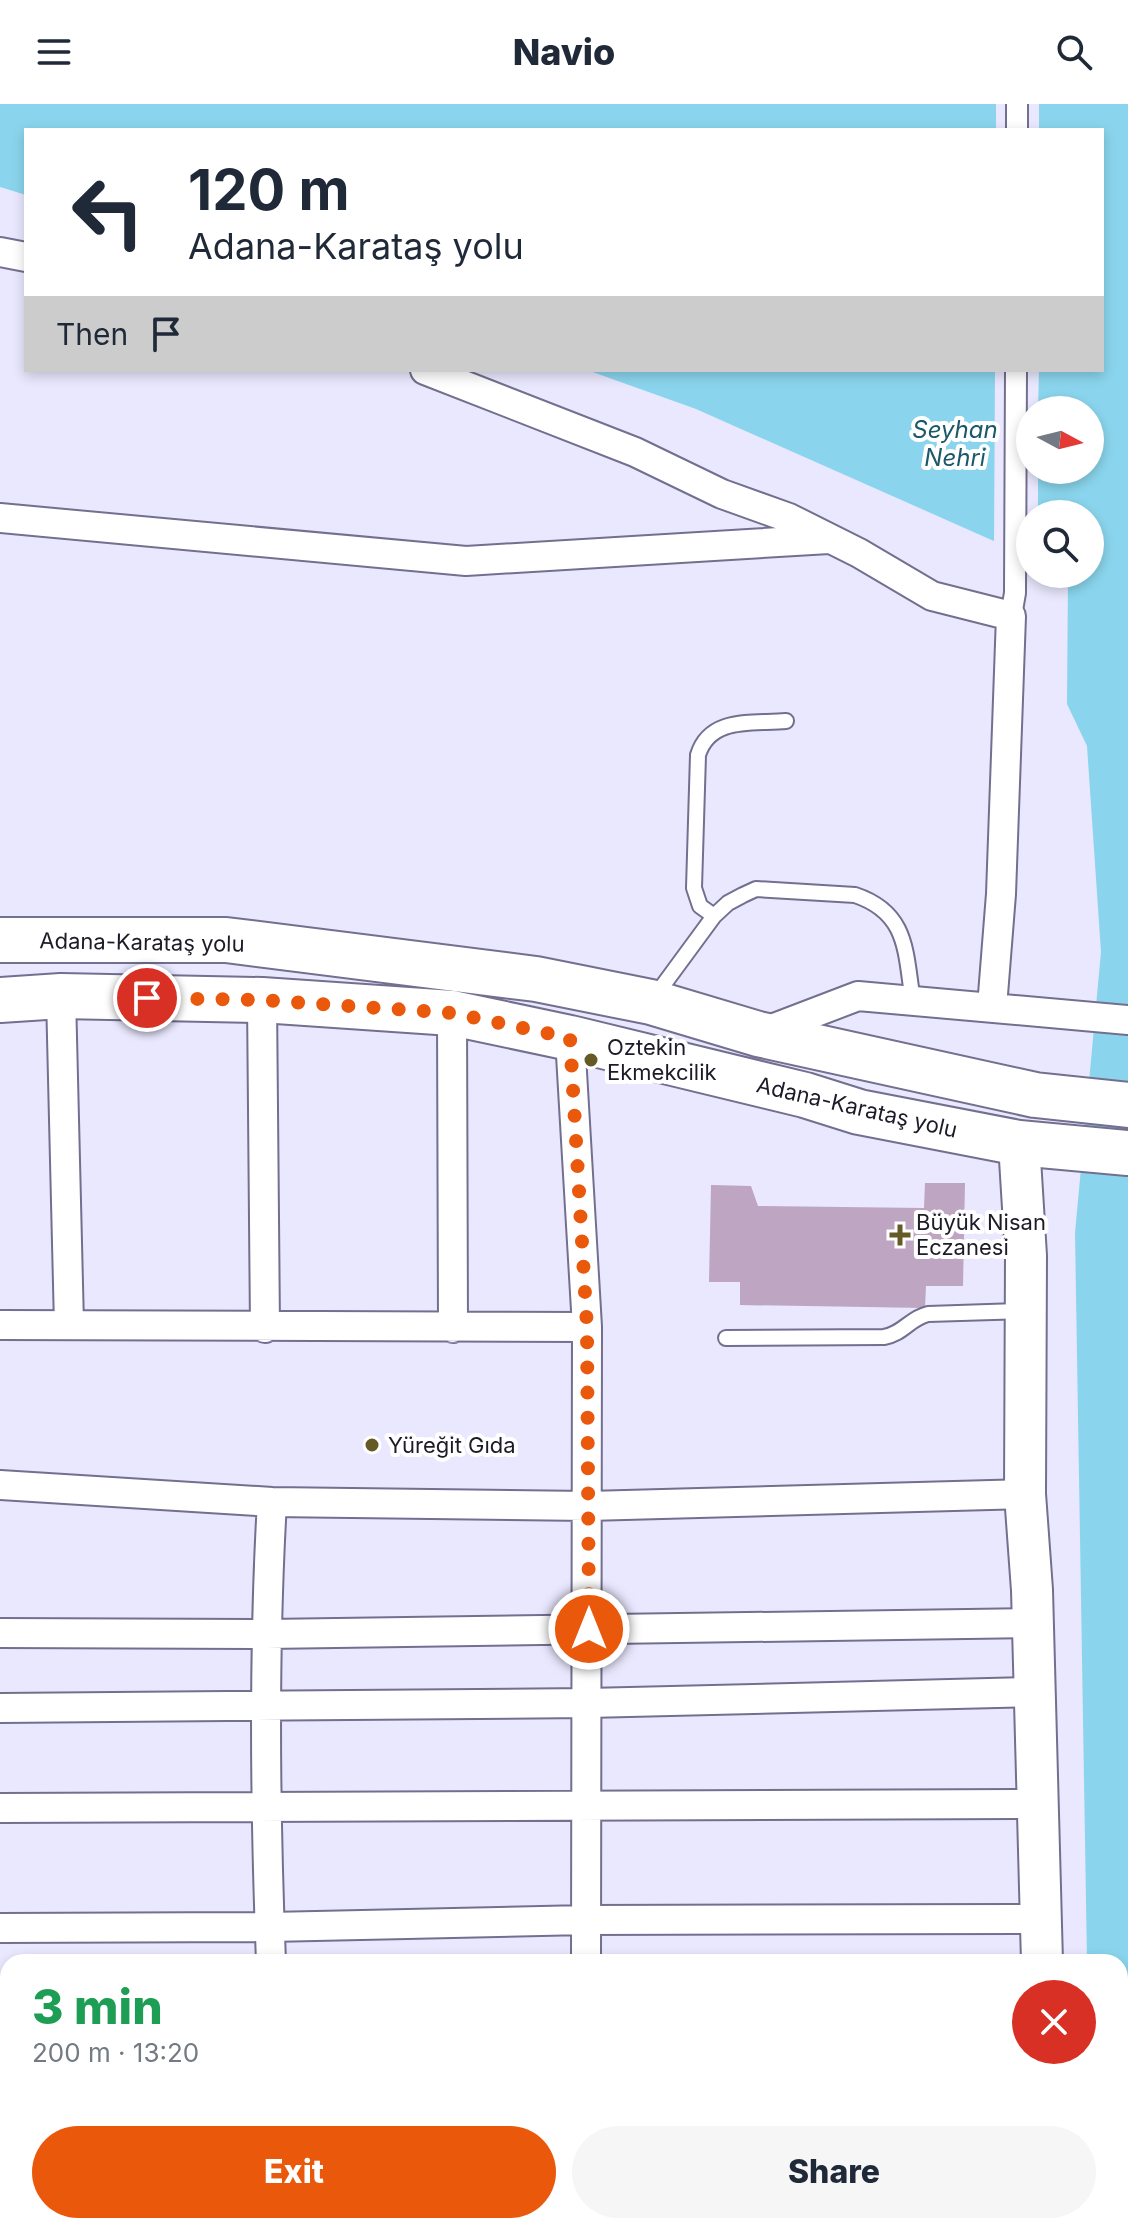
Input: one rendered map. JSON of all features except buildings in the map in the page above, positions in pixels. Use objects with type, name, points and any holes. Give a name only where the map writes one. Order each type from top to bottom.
[{"type":"main road","name":"Adana-Karataş yolu","points":[[0,940],[226,940],[536,979],[651,1002],[758,1034],[1035,1095],[1128,1105]]},
{"type":"main road","name":"Adana-Karataş yolu","points":[[0,1000],[61,996],[262,1000],[452,1013],[570,1038],[791,1092],[859,1112],[1034,1144],[1128,1153]]},
{"type":"main road","points":[[1034,1144],[1026,1311],[1025,1494],[1042,1954]]},
{"type":"street","points":[[1017,104],[1017,128]]},
{"type":"street","points":[[0,252],[24,257]]},
{"type":"street","points":[[430,372],[635,452],[722,494],[789,518],[932,596],[1013,604]]},
{"type":"street","points":[[992,1007],[1001,894],[1013,604],[1016,372]]},
{"type":"street","points":[[0,518],[466,561],[831,539]]},
{"type":"street","points":[[61,996],[69,1325]]},
{"type":"street","points":[[758,1034],[858,996],[1128,1020]]},
{"type":"street","points":[[262,1000],[265,1328]]},
{"type":"street","points":[[452,1013],[453,1328]]},
{"type":"street","points":[[570,1038],[587,1327],[589,1629],[586,1954]]},
{"type":"street","points":[[0,1325],[587,1327]]},
{"type":"street","points":[[0,1485],[272,1502],[588,1506],[1025,1494]]},
{"type":"street","points":[[271,1954],[265,1807],[272,1502]]},
{"type":"street","points":[[0,1633],[267,1634],[1032,1623]]},
{"type":"street","points":[[0,1708],[588,1703],[1033,1692]]},
{"type":"street","points":[[0,1808],[1037,1804]]},
{"type":"street","points":[[0,1928],[270,1927],[585,1920],[1041,1919]]},
{"type":"lane","points":[[714,916],[700,906],[694,888],[698,755],[701,745],[706,737],[724,726],[786,721]]},
{"type":"lane","points":[[651,1002],[714,916],[728,903],[756,889],[855,895],[871,900],[896,921],[902,935],[913,1001]]},
{"type":"lane","points":[[726,1338],[884,1337],[896,1334],[915,1318],[928,1314],[1026,1311]]},
{"type":"water","name":"Seyhan Nehri","points":[[0,104],[1128,104],[1128,1954],[1087,1954],[1075,1233],[1101,952],[1087,746],[1067,704],[1068,588],[1104,588],[1104,500],[1016,500],[1016,551],[696,409],[593,372],[1104,372],[1104,128],[24,128],[24,194],[0,187]]},
{"type":"pier","points":[[996,104],[1039,104],[1039,128],[996,128]]},
{"type":"pier","points":[[995,372],[1039,372],[1038,396],[1016,396],[1016,484],[1038,484],[1038,500],[1016,500],[1016,555],[994,546]]},
{"type":"place","name":"Oztekin Ekmekcilik","points":[[591,1060]]},
{"type":"place","name":"Büyük Nisan Eczanesi","points":[[900,1235]]},
{"type":"place","name":"Yüreğit Gıda","points":[[372,1445]]},
{"type":"route","points":[[147,998],[262,1000],[452,1013],[570,1038],[587,1327],[589,1629]]}]
